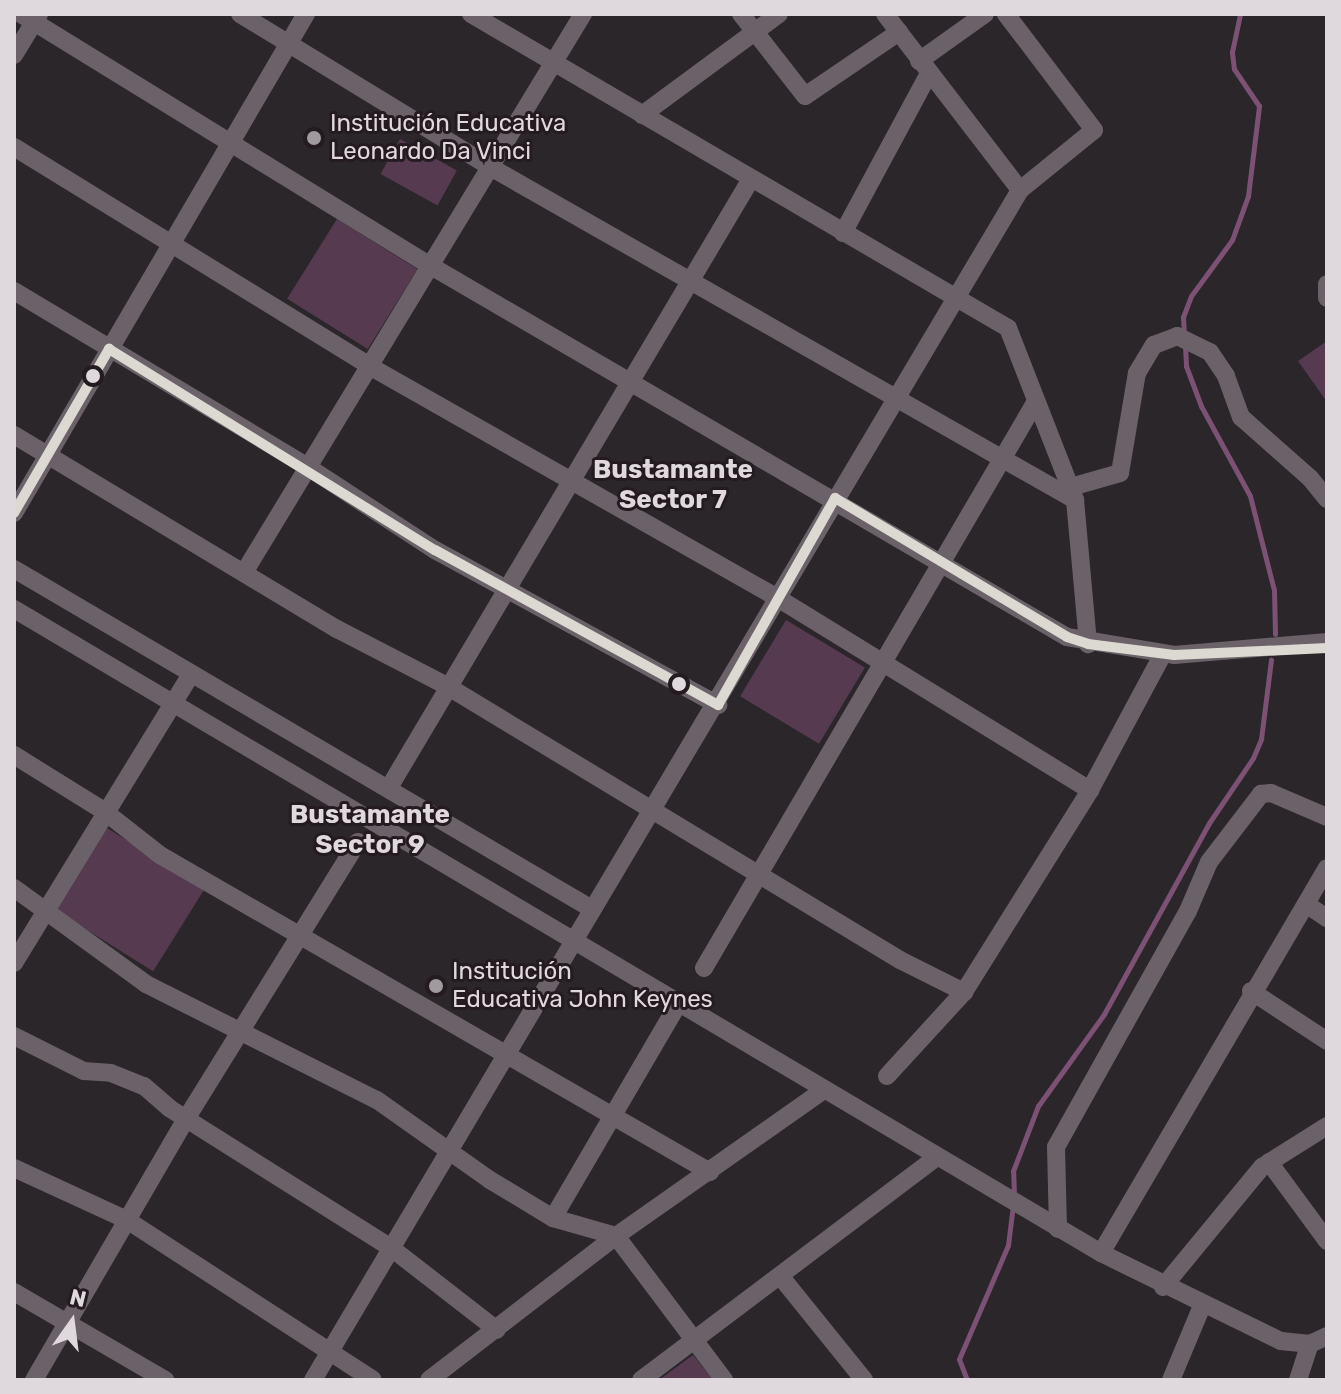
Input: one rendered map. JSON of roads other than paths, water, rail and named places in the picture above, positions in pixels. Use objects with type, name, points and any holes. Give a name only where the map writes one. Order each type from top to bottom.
[{"type":"street","points":[[240,14],[492,168],[894,400],[1001,459],[1073,493],[1120,473],[1137,373],[1154,345],[1177,336],[1210,352],[1221,364],[1241,417],[1310,478],[1327,499]]},
{"type":"street","points":[[14,513],[172,241],[233,145],[306,14]]},
{"type":"street","points":[[471,14],[1008,328],[1073,493],[1088,644]]},
{"type":"street","points":[[245,571],[311,469],[583,14]]},
{"type":"street","points":[[741,14],[805,96],[899,32]]},
{"type":"street","points":[[642,115],[779,14]]},
{"type":"street","points":[[885,14],[1020,190]]},
{"type":"street","points":[[843,233],[924,68],[985,14]]},
{"type":"street","points":[[313,1380],[328,1349],[508,1051],[649,808],[718,705],[776,597],[1020,190],[1094,130],[1006,14]]},
{"type":"street","points":[[14,55],[31,17],[431,266],[835,498],[942,564],[1088,644],[1163,654],[1324,645]]},
{"type":"street","points":[[14,147],[172,241],[371,367],[776,597],[1090,790]]},
{"type":"street","points":[[390,786],[751,179]]},
{"type":"street","points":[[1327,284],[1327,298]]},
{"type":"street","points":[[14,291],[311,469],[435,550],[508,586],[718,705]]},
{"type":"street","points":[[704,968],[1035,403]]},
{"type":"street","points":[[14,435],[337,629],[447,686],[900,960],[964,992]]},
{"type":"street","points":[[14,569],[191,674],[390,786],[592,909]]},
{"type":"street","points":[[14,609],[1058,1229],[1163,1287],[1281,1341],[1318,1340],[1298,1380]]},
{"type":"street","points":[[887,1076],[964,992],[1090,790],[1163,654]]},
{"type":"street","points":[[14,963],[104,811],[191,674]]},
{"type":"street","points":[[14,755],[104,811],[160,855],[298,937],[508,1051],[710,1172]]},
{"type":"street","points":[[1058,1229],[1056,1147],[1188,911],[1209,862],[1261,794],[1271,793],[1327,817]]},
{"type":"street","points":[[34,1380],[186,1119],[358,842]]},
{"type":"street","points":[[1101,1253],[1251,991],[1327,868]]},
{"type":"street","points":[[14,888],[47,909],[146,984],[377,1100],[553,1218],[616,1236],[724,1380]]},
{"type":"street","points":[[1306,904],[1327,918]]},
{"type":"street","points":[[1251,991],[1327,1041]]},
{"type":"street","points":[[553,1218],[678,1004]]},
{"type":"street","points":[[14,1036],[84,1071],[128,1078],[186,1119],[390,1247],[497,1330]]},
{"type":"street","points":[[434,1379],[616,1236],[822,1091]]},
{"type":"street","points":[[1163,1287],[1269,1162],[1327,1126]]},
{"type":"street","points":[[641,1380],[936,1158]]},
{"type":"street","points":[[1269,1162],[1327,1241]]},
{"type":"street","points":[[14,1168],[127,1220],[373,1380]]},
{"type":"street","points":[[781,1277],[864,1380]]},
{"type":"street","points":[[14,1292],[69,1320],[165,1380]]},
{"type":"street","points":[[1171,1380],[1202,1306]]},
{"type":"waterway","points":[[1184,336],[1183,317],[1191,296],[1232,240],[1248,196],[1259,106],[1234,69],[1232,52],[1240,14]]},
{"type":"waterway","points":[[1185,346],[1186,366],[1201,406],[1250,496],[1274,590],[1275,634]]},
{"type":"waterway","points":[[1014,1195],[1013,1171],[1038,1106],[1104,1014],[1209,823],[1253,758],[1261,739],[1271,660]]},
{"type":"waterway","points":[[967,1380],[959,1359],[1008,1245],[1013,1205]]},
{"type":"place","name":"Institución Educativa Leonardo Da Vinci","points":[[314,138]]},
{"type":"place","name":"Institución Educativa John Keynes","points":[[436,986]]},
{"type":"district","name":"Bustamante Sector 7","points":[[673,485]]},
{"type":"district","name":"Bustamante Sector 9","points":[[370,830]]}]
